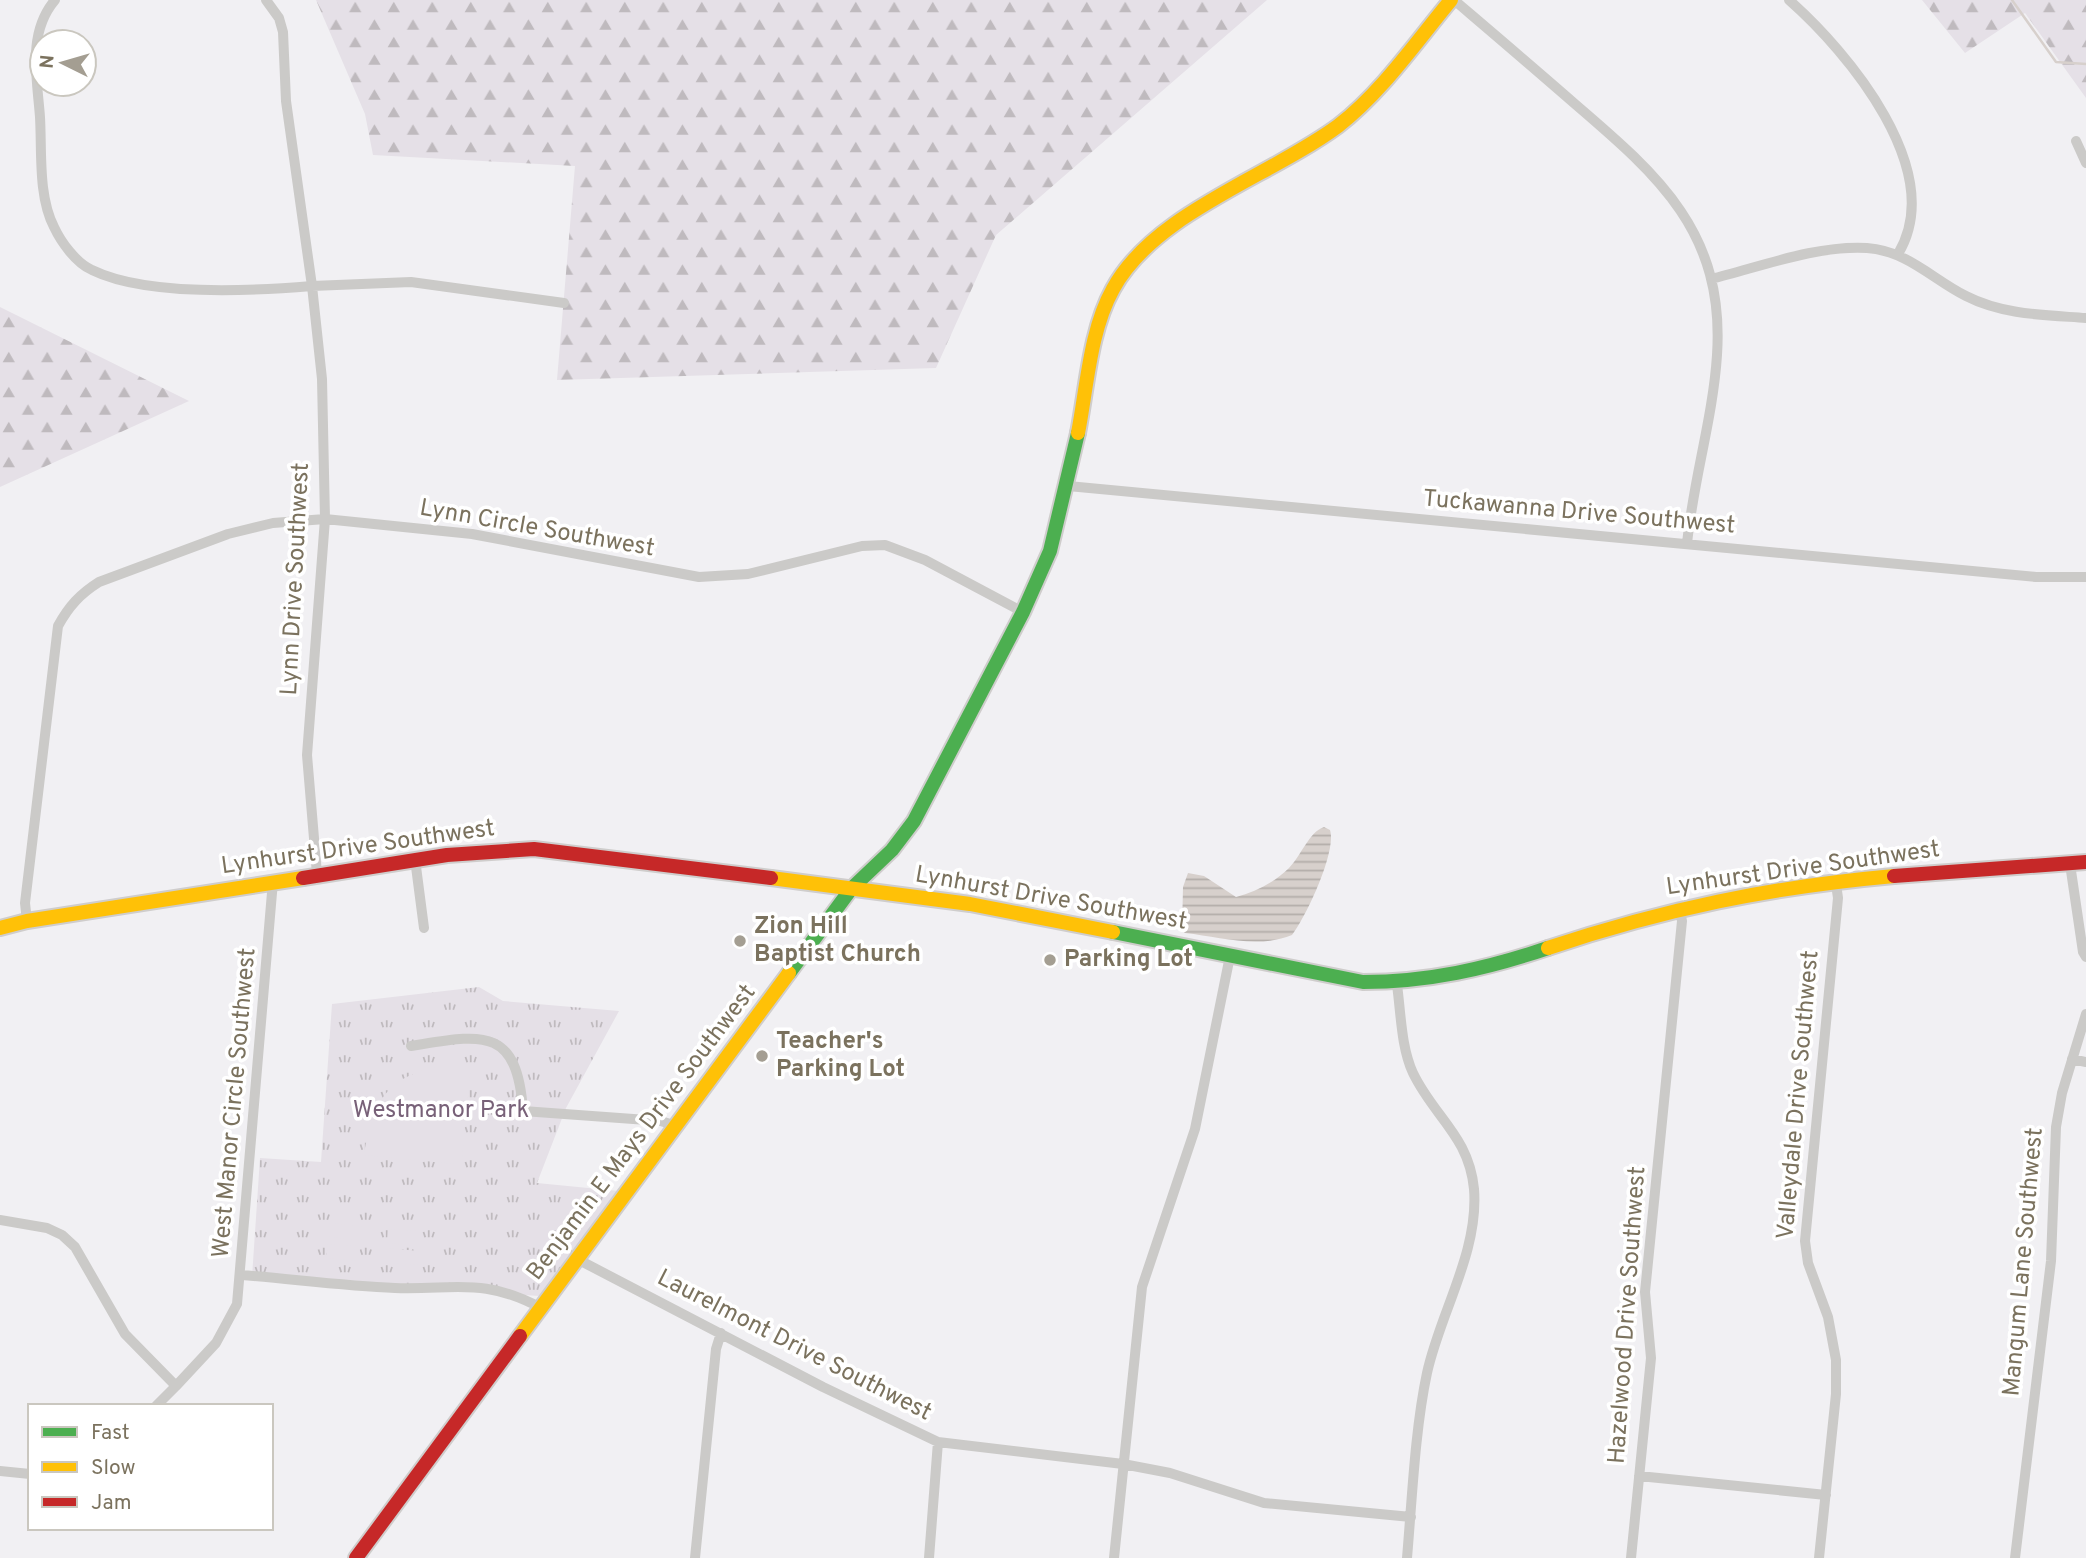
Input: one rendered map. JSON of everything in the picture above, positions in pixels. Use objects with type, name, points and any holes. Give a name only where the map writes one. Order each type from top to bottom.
[{"type":"street","points":[[55,0],[43,18],[36,53],[46,201],[53,226],[66,248],[90,270],[151,285],[242,290],[411,282],[564,303]]},
{"type":"street","name":"Lynn Drive Southwest","points":[[266,0],[279,18],[283,32],[286,101],[322,379],[325,519],[307,755],[317,874]]},
{"type":"street","points":[[1452,0],[1656,176],[1689,222],[1711,279],[1717,315],[1717,356],[1687,544]]},
{"type":"street","name":"Benjamin E Mays Drive Southwest","points":[[356,1558],[851,889],[892,850],[914,821],[1023,612],[1050,551],[1068,486],[1100,322],[1112,290],[1129,264],[1166,229],[1306,148],[1340,124],[1372,93],[1452,0]]},
{"type":"street","points":[[1789,0],[1828,40],[1881,108],[1897,136],[1908,172],[1910,201],[1906,234],[1898,254]]},
{"type":"street","points":[[2076,141],[2086,163]]},
{"type":"street","points":[[1711,279],[1830,250],[1868,248],[1898,254],[1922,266],[1965,296],[1992,307],[2086,318]]},
{"type":"street","name":"Tuckawanna Drive Southwest","points":[[1068,486],[2036,577],[2086,577]]},
{"type":"street","name":"Lynn Circle Southwest","points":[[27,921],[25,903],[54,644],[68,608],[83,592],[99,582],[228,534],[273,523],[325,519],[472,534],[699,577],[748,574],[862,546],[885,545],[925,560],[1023,612]]},
{"type":"street","name":"Lynhurst Drive Southwest","points":[[0,928],[27,921],[415,859],[491,850],[578,852],[970,904],[1363,982],[1397,985],[1445,978],[1679,907],[1912,874],[2086,863]]},
{"type":"street","points":[[415,859],[417,896],[424,928]]},
{"type":"street","points":[[2070,864],[2082,952],[2086,957]]},
{"type":"street","name":"West Manor Circle Southwest","points":[[274,881],[241,1275],[396,1288],[491,1287],[513,1293],[541,1308]]},
{"type":"street","name":"Valleydale Drive Southwest","points":[[1819,1558],[1836,1394],[1836,1360],[1828,1317],[1808,1263],[1805,1241],[1838,898],[1836,884]]},
{"type":"street","name":"Hazelwood Drive Southwest","points":[[1631,1558],[1651,1358],[1646,1292],[1682,921],[1679,907]]},
{"type":"street","points":[[1114,1558],[1142,1287],[1195,1129],[1230,956]]},
{"type":"street","points":[[1397,985],[1412,1070],[1426,1097],[1463,1145],[1471,1167],[1474,1193],[1463,1263],[1427,1376],[1407,1558]]},
{"type":"street","name":"Mangum Lane Southwest","points":[[2015,1558],[2051,1261],[2056,1127],[2071,1059],[2086,1014]]},
{"type":"street","points":[[411,1046],[474,1036],[498,1045],[509,1057],[520,1078],[523,1111],[594,1114],[661,1121],[676,1126]]},
{"type":"street","points":[[2071,1059],[2086,1062]]},
{"type":"street","points":[[0,1220],[47,1228],[62,1235],[75,1248],[125,1334],[176,1386]]},
{"type":"street","name":"Laurelmont Drive Southwest","points":[[577,1259],[938,1442],[1123,1464],[1170,1474],[1265,1503],[1410,1517]]},
{"type":"street","points":[[158,1404],[227,1327],[237,1304],[241,1275]]},
{"type":"street","points":[[695,1558],[716,1349],[721,1333]]},
{"type":"street","points":[[929,1558],[938,1442]]},
{"type":"street","points":[[0,1471],[28,1474]]},
{"type":"street","points":[[1639,1476],[1826,1495]]},
{"type":"green space","points":[[316,0],[1267,0],[996,235],[936,368],[557,380],[575,166],[373,155],[365,114]]},
{"type":"green space","points":[[1922,0],[2086,0],[2086,98],[2025,13],[1965,53]]},
{"type":"green space","points":[[0,307],[189,401],[0,487]]},
{"type":"green space","name":"Westmanor Park","points":[[479,987],[503,1001],[619,1011],[566,1108],[537,1183],[619,1191],[540,1296],[252,1277],[260,1158],[321,1162],[332,1004]]},
{"type":"green space","points":[[451,1064],[471,1065],[462,1159],[455,1164],[364,1155],[373,1117],[388,1091],[413,1074]]},
{"type":"green space","points":[[330,1223],[362,1226],[361,1240],[329,1237]]},
{"type":"green space","points":[[388,1229],[420,1231],[419,1246],[387,1243]]},
{"type":"green space","points":[[328,1244],[360,1246],[359,1261],[326,1258]]},
{"type":"green space","points":[[386,1248],[419,1251],[417,1265],[385,1263]]},
{"type":"shaded area","points":[[1324,827],[1330,830],[1331,840],[1325,868],[1305,914],[1292,935],[1252,942],[1185,933],[1182,930],[1183,887],[1188,873],[1204,876],[1236,897],[1243,895],[1264,886],[1283,873],[1309,839]]},
{"type":"waterway","points":[[2012,0],[2056,62],[2086,64]]},
{"type":"traffic: fast","points":[[789,973],[851,889],[892,850],[914,821],[1023,612],[1050,551],[1078,433]]},
{"type":"traffic: fast","points":[[1113,932],[1363,982],[1411,980],[1457,973],[1548,948]]},
{"type":"traffic: slow","points":[[1078,433],[1099,322],[1113,289],[1132,262],[1184,217],[1310,145],[1354,113],[1384,82],[1451,0]]},
{"type":"traffic: slow","points":[[1548,948],[1676,911],[1761,893],[1894,876]]},
{"type":"traffic: slow","points":[[0,928],[27,921],[303,878]]},
{"type":"traffic: slow","points":[[771,878],[970,904],[1113,932]]},
{"type":"traffic: slow","points":[[520,1336],[789,973]]},
{"type":"traffic: jam","points":[[303,878],[447,855],[534,849],[771,878]]},
{"type":"traffic: jam","points":[[1894,876],[2086,862]]},
{"type":"traffic: jam","points":[[356,1558],[520,1336]]},
{"type":"place","name":"Zion Hill Baptist Church","points":[[740,941]]},
{"type":"place","name":"Parking Lot","points":[[1050,960]]},
{"type":"place","name":"Teacher's Parking Lot","points":[[762,1056]]}]
